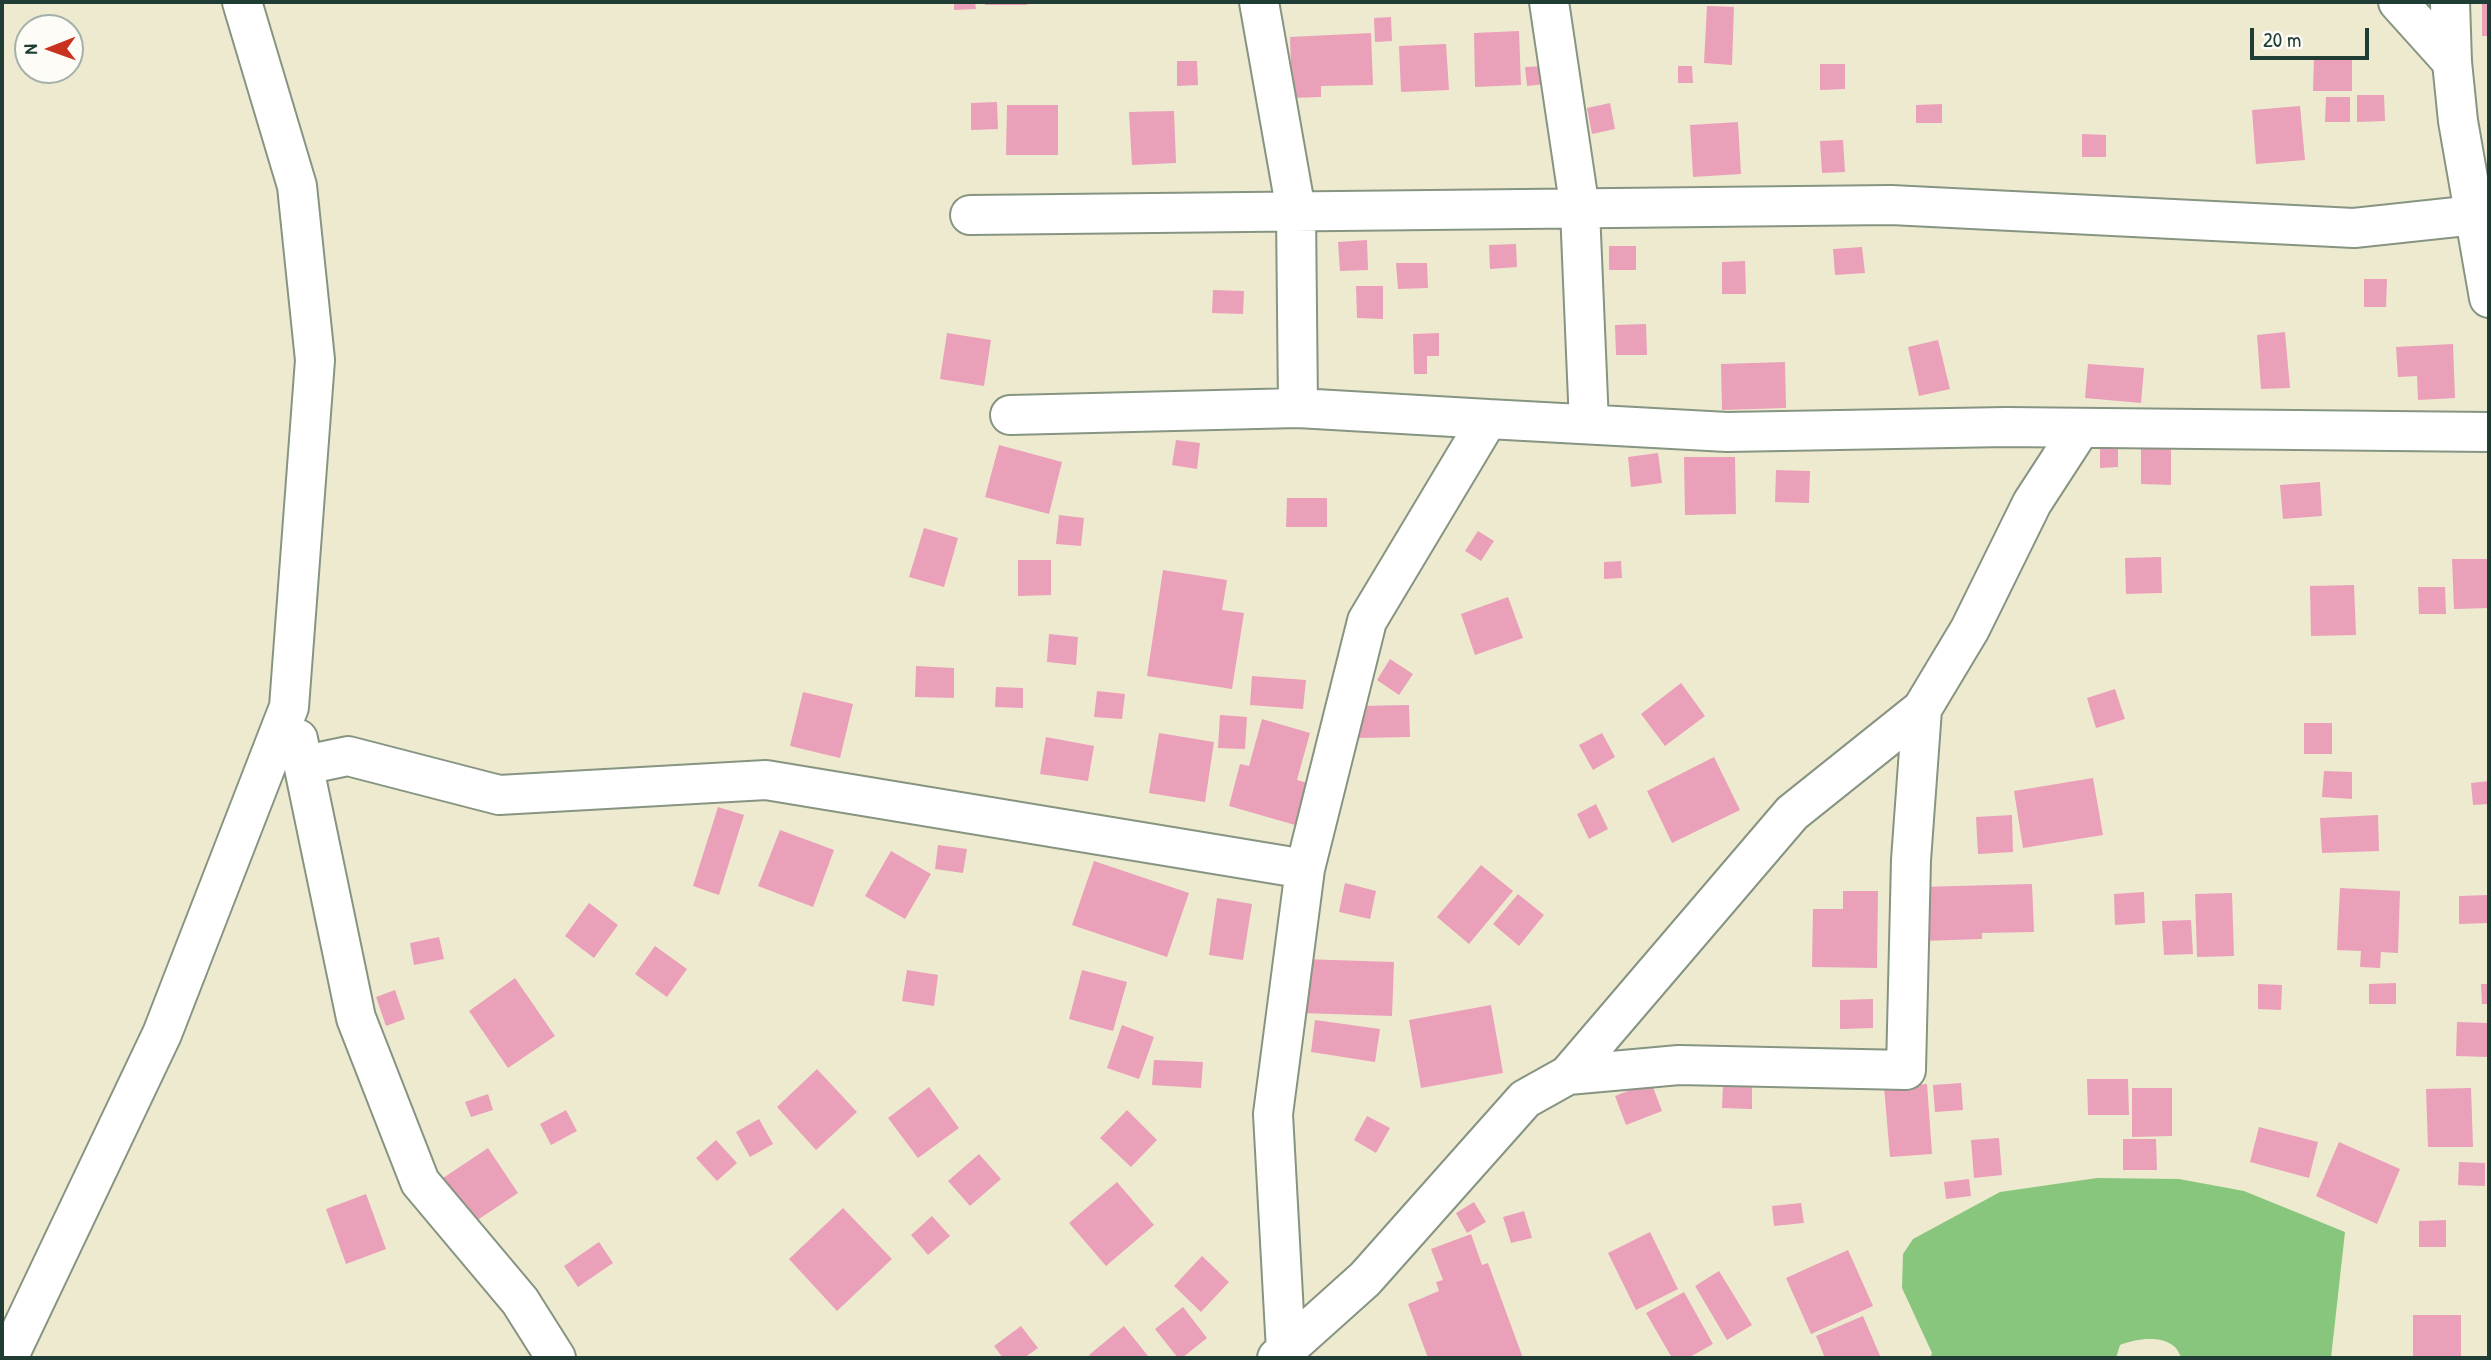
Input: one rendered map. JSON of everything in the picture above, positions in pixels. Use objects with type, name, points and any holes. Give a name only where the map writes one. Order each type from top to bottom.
[{"type":"street","points":[[8,1358],[162,1034],[289,707],[315,360],[297,186],[242,2]]},
{"type":"street","points":[[1259,2],[1296,211],[1298,408]]},
{"type":"street","points":[[1549,2],[1580,210],[1588,424]]},
{"type":"street","points":[[2398,2],[2452,62]]},
{"type":"street","points":[[2450,2],[2458,121],[2489,298]]},
{"type":"street","points":[[970,215],[1891,205],[2354,228],[2475,215]]},
{"type":"street","points":[[1010,415],[1298,408],[1727,432],[2006,427],[2489,432]]},
{"type":"street","points":[[1281,1354],[1273,1114],[1305,869],[1367,621],[1488,419]]},
{"type":"street","points":[[1281,1354],[1365,1279],[1524,1099],[1568,1075],[1792,813],[1922,709],[1970,629],[2032,503],[2080,429]]},
{"type":"street","points":[[289,707],[305,765],[356,1018],[420,1182],[520,1301],[556,1358]]},
{"type":"street","points":[[1568,1075],[1679,1065],[1906,1070],[1911,860],[1922,709]]},
{"type":"street","points":[[305,765],[348,756],[499,794],[766,780],[1305,869]]},
{"type":"green space","points":[[2097,1178],[2179,1179],[2244,1191],[2345,1232],[2331,1358],[2181,1358],[2172,1344],[2146,1339],[2120,1345],[2116,1358],[1930,1358],[1932,1353],[1902,1288],[1903,1254],[1913,1239],[2000,1192]]},
{"type":"building","points":[[954,2],[975,2],[976,9],[954,10]]},
{"type":"building","points":[[985,2],[1027,2],[1027,5],[985,5]]},
{"type":"building","points":[[2482,2],[2489,2],[2489,36],[2482,36]]},
{"type":"building","points":[[1707,6],[1734,7],[1732,65],[1704,63]]},
{"type":"building","points":[[1391,17],[1392,41],[1375,42],[1374,18]]},
{"type":"building","points":[[1519,31],[1521,85],[1475,87],[1474,33]]},
{"type":"building","points":[[1371,33],[1373,85],[1321,86],[1321,97],[1292,98],[1290,37]]},
{"type":"building","points":[[1446,44],[1449,90],[1401,92],[1399,46]]},
{"type":"building","points":[[2314,57],[2352,57],[2352,91],[2313,91]]},
{"type":"building","points":[[1177,61],[1197,61],[1198,85],[1177,86]]},
{"type":"building","points":[[1820,64],[1845,64],[1845,89],[1820,90]]},
{"type":"building","points":[[1545,66],[1546,84],[1527,86],[1525,67]]},
{"type":"building","points":[[1678,66],[1692,66],[1693,83],[1678,83]]},
{"type":"building","points":[[2357,95],[2384,95],[2385,121],[2357,122]]},
{"type":"building","points":[[2326,97],[2350,97],[2350,122],[2325,122]]},
{"type":"building","points":[[997,102],[998,129],[971,130],[971,103]]},
{"type":"building","points":[[1610,103],[1615,129],[1592,134],[1587,108]]},
{"type":"building","points":[[1942,104],[1942,123],[1916,123],[1916,105]]},
{"type":"building","points":[[1007,105],[1058,105],[1058,155],[1006,155]]},
{"type":"building","points":[[2300,106],[2305,160],[2256,164],[2252,110]]},
{"type":"building","points":[[1174,111],[1176,163],[1132,165],[1129,112]]},
{"type":"building","points":[[1738,122],[1741,174],[1693,177],[1690,125]]},
{"type":"building","points":[[2082,134],[2106,135],[2106,157],[2082,157]]},
{"type":"building","points":[[1843,140],[1845,172],[1822,173],[1820,141]]},
{"type":"building","points":[[1367,240],[1368,270],[1340,271],[1338,242]]},
{"type":"building","points":[[1516,244],[1517,267],[1490,269],[1489,245]]},
{"type":"building","points":[[1609,246],[1636,246],[1636,270],[1609,270]]},
{"type":"building","points":[[1862,247],[1865,273],[1835,275],[1833,249]]},
{"type":"building","points":[[1745,261],[1746,294],[1722,294],[1722,262]]},
{"type":"building","points":[[1396,263],[1427,263],[1428,288],[1398,289]]},
{"type":"building","points":[[2364,279],[2387,279],[2386,307],[2364,307]]},
{"type":"building","points":[[1356,286],[1383,286],[1383,319],[1357,318]]},
{"type":"building","points":[[1213,290],[1244,291],[1243,314],[1212,313]]},
{"type":"building","points":[[1646,324],[1647,355],[1616,355],[1615,325]]},
{"type":"building","points":[[2285,332],[2290,388],[2261,389],[2257,335]]},
{"type":"building","points":[[947,333],[991,340],[984,386],[940,379]]},
{"type":"building","points":[[1439,333],[1439,356],[1427,356],[1427,374],[1414,374],[1413,334]]},
{"type":"building","points":[[1938,340],[1950,389],[1919,396],[1908,347]]},
{"type":"building","points":[[2453,344],[2455,398],[2418,400],[2417,376],[2398,377],[2396,347]]},
{"type":"building","points":[[1785,362],[1786,408],[1722,410],[1721,364]]},
{"type":"building","points":[[2088,364],[2144,368],[2141,403],[2085,398]]},
{"type":"building","points":[[1176,440],[1200,443],[1197,469],[1172,465]]},
{"type":"building","points":[[999,445],[1062,462],[1049,514],[985,497]]},
{"type":"building","points":[[2100,448],[2118,448],[2118,467],[2100,468]]},
{"type":"building","points":[[2141,448],[2171,448],[2171,485],[2141,484]]},
{"type":"building","points":[[1658,453],[1662,483],[1631,487],[1628,457]]},
{"type":"building","points":[[1684,457],[1735,457],[1736,514],[1685,515]]},
{"type":"building","points":[[1776,470],[1810,471],[1809,503],[1775,502]]},
{"type":"building","points":[[2320,482],[2322,516],[2283,519],[2280,485]]},
{"type":"building","points":[[1287,498],[1327,498],[1327,527],[1286,527]]},
{"type":"building","points":[[1059,515],[1084,518],[1081,546],[1056,544]]},
{"type":"building","points":[[924,528],[958,538],[944,587],[909,577]]},
{"type":"building","points":[[1478,531],[1494,541],[1481,561],[1465,551]]},
{"type":"building","points":[[2161,557],[2162,593],[2126,594],[2125,558]]},
{"type":"building","points":[[2452,559],[2489,559],[2489,608],[2454,609]]},
{"type":"building","points":[[1018,560],[1051,560],[1051,595],[1018,596]]},
{"type":"building","points":[[1621,561],[1622,578],[1604,579],[1604,562]]},
{"type":"building","points":[[1163,570],[1227,580],[1222,610],[1244,613],[1232,689],[1147,676]]},
{"type":"building","points":[[2354,585],[2356,635],[2311,636],[2310,586]]},
{"type":"building","points":[[2418,587],[2445,587],[2446,614],[2419,614]]},
{"type":"building","points":[[1508,597],[1523,638],[1475,655],[1461,614]]},
{"type":"building","points":[[1049,634],[1078,637],[1076,665],[1047,662]]},
{"type":"building","points":[[1390,659],[1413,674],[1399,695],[1377,680]]},
{"type":"building","points":[[916,666],[954,668],[954,698],[915,697]]},
{"type":"building","points":[[1252,676],[1306,680],[1303,709],[1250,705]]},
{"type":"building","points":[[1681,683],[1705,716],[1665,746],[1641,714]]},
{"type":"building","points":[[996,687],[1023,688],[1023,708],[995,707]]},
{"type":"building","points":[[2115,689],[2125,719],[2096,728],[2087,698]]},
{"type":"building","points":[[1097,691],[1125,694],[1122,719],[1094,717]]},
{"type":"building","points":[[803,692],[853,704],[840,758],[790,746]]},
{"type":"building","points":[[1409,705],[1410,737],[1357,738],[1356,706]]},
{"type":"building","points":[[1220,715],[1247,717],[1245,749],[1218,748]]},
{"type":"building","points":[[1262,719],[1310,733],[1297,780],[1314,785],[1302,827],[1229,806],[1240,764],[1249,766]]},
{"type":"building","points":[[2304,723],[2332,723],[2332,754],[2304,754]]},
{"type":"building","points":[[1159,733],[1214,742],[1205,802],[1149,793]]},
{"type":"building","points":[[1602,733],[1615,757],[1593,770],[1579,745]]},
{"type":"building","points":[[1046,737],[1094,746],[1088,781],[1040,774]]},
{"type":"building","points":[[1714,757],[1740,810],[1672,843],[1647,791]]},
{"type":"building","points":[[2324,771],[2352,772],[2352,799],[2322,797]]},
{"type":"building","points":[[2093,778],[2103,835],[2023,848],[2014,791]]},
{"type":"building","points":[[2489,781],[2489,804],[2473,805],[2471,783]]},
{"type":"building","points":[[1596,804],[1608,829],[1589,839],[1577,814]]},
{"type":"building","points":[[718,807],[744,815],[719,895],[693,886]]},
{"type":"building","points":[[2012,815],[2013,852],[1978,854],[1976,817]]},
{"type":"building","points":[[2378,815],[2379,851],[2322,853],[2320,818]]},
{"type":"building","points":[[780,830],[834,850],[813,907],[758,886]]},
{"type":"building","points":[[938,845],[967,849],[963,873],[935,869]]},
{"type":"building","points":[[891,851],[931,874],[905,919],[865,896]]},
{"type":"building","points":[[1094,861],[1189,893],[1167,957],[1072,925]]},
{"type":"building","points":[[1481,865],[1513,891],[1469,944],[1437,917]]},
{"type":"building","points":[[1345,883],[1376,891],[1370,919],[1339,912]]},
{"type":"building","points":[[2032,884],[2034,932],[1982,933],[1982,939],[1922,941],[1920,887]]},
{"type":"building","points":[[2340,888],[2400,891],[2398,953],[2381,952],[2380,968],[2360,967],[2361,951],[2337,950]]},
{"type":"building","points":[[1843,891],[1878,891],[1877,968],[1812,967],[1813,909],[1843,909]]},
{"type":"building","points":[[2144,892],[2145,923],[2115,925],[2114,894]]},
{"type":"building","points":[[2232,893],[2234,956],[2197,957],[2195,894]]},
{"type":"building","points":[[1518,894],[1544,915],[1519,946],[1493,924]]},
{"type":"building","points":[[2488,895],[2488,923],[2459,924],[2459,896]]},
{"type":"building","points":[[1217,898],[1252,904],[1243,960],[1209,955]]},
{"type":"building","points":[[589,903],[618,925],[594,958],[565,936]]},
{"type":"building","points":[[2191,920],[2193,954],[2164,955],[2162,921]]},
{"type":"building","points":[[439,937],[444,959],[414,965],[410,943]]},
{"type":"building","points":[[655,946],[687,969],[667,997],[635,974]]},
{"type":"building","points":[[1302,959],[1394,962],[1392,1016],[1299,1013]]},
{"type":"building","points":[[907,970],[938,975],[934,1006],[902,1001]]},
{"type":"building","points":[[1082,970],[1127,982],[1113,1031],[1069,1019]]},
{"type":"building","points":[[515,978],[555,1036],[508,1068],[469,1011]]},
{"type":"building","points":[[2396,983],[2396,1004],[2369,1004],[2369,984]]},
{"type":"building","points":[[2258,984],[2282,985],[2281,1010],[2258,1009]]},
{"type":"building","points":[[2481,984],[2489,984],[2489,1004],[2482,1004]]},
{"type":"building","points":[[395,990],[405,1019],[386,1026],[376,997]]},
{"type":"building","points":[[1873,999],[1873,1028],[1840,1029],[1840,1000]]},
{"type":"building","points":[[1491,1005],[1503,1073],[1421,1088],[1409,1020]]},
{"type":"building","points":[[1315,1020],[1380,1029],[1375,1062],[1311,1052]]},
{"type":"building","points":[[2457,1022],[2489,1023],[2489,1057],[2456,1056]]},
{"type":"building","points":[[1122,1025],[1154,1037],[1139,1079],[1107,1068]]},
{"type":"building","points":[[1154,1060],[1203,1062],[1201,1088],[1152,1085]]},
{"type":"building","points":[[817,1069],[857,1112],[816,1150],[777,1107]]},
{"type":"building","points":[[2087,1079],[2128,1079],[2129,1115],[2088,1115]]},
{"type":"building","points":[[1651,1082],[1662,1111],[1626,1125],[1615,1096]]},
{"type":"building","points":[[1961,1083],[1963,1110],[1935,1112],[1933,1085]]},
{"type":"building","points":[[1927,1084],[1932,1154],[1890,1157],[1884,1087]]},
{"type":"building","points":[[1723,1085],[1752,1086],[1752,1109],[1722,1108]]},
{"type":"building","points":[[929,1087],[959,1128],[918,1158],[888,1118]]},
{"type":"building","points":[[2132,1088],[2172,1088],[2172,1136],[2132,1137]]},
{"type":"building","points":[[2471,1088],[2473,1147],[2428,1147],[2426,1089]]},
{"type":"building","points":[[488,1094],[493,1110],[471,1117],[465,1102]]},
{"type":"building","points":[[566,1110],[577,1131],[551,1145],[540,1124]]},
{"type":"building","points":[[1127,1110],[1157,1140],[1131,1167],[1100,1138]]},
{"type":"building","points":[[1367,1116],[1390,1128],[1376,1153],[1354,1140]]},
{"type":"building","points":[[759,1119],[773,1144],[750,1157],[736,1132]]},
{"type":"building","points":[[2259,1127],[2318,1142],[2309,1178],[2250,1162]]},
{"type":"building","points":[[1999,1138],[2002,1175],[1974,1178],[1971,1140]]},
{"type":"building","points":[[2123,1139],[2156,1139],[2157,1170],[2123,1170]]},
{"type":"building","points":[[716,1140],[737,1163],[717,1181],[696,1158]]},
{"type":"building","points":[[2339,1142],[2400,1169],[2377,1224],[2316,1196]]},
{"type":"building","points":[[488,1148],[518,1193],[470,1225],[440,1180]]},
{"type":"building","points":[[979,1154],[1001,1179],[970,1206],[948,1181]]},
{"type":"building","points":[[2459,1162],[2485,1163],[2485,1186],[2458,1185]]},
{"type":"building","points":[[1969,1179],[1971,1196],[1946,1199],[1944,1182]]},
{"type":"building","points":[[1117,1182],[1154,1225],[1106,1266],[1069,1223]]},
{"type":"building","points":[[366,1194],[386,1249],[346,1264],[326,1209]]},
{"type":"building","points":[[1474,1202],[1486,1222],[1467,1233],[1456,1213]]},
{"type":"building","points":[[1801,1203],[1804,1223],[1774,1226],[1772,1206]]},
{"type":"building","points":[[843,1208],[892,1259],[837,1311],[789,1259]]},
{"type":"building","points":[[1524,1211],[1532,1238],[1511,1243],[1503,1217]]},
{"type":"building","points":[[932,1216],[950,1236],[928,1255],[911,1235]]},
{"type":"building","points":[[2446,1220],[2446,1247],[2419,1247],[2419,1221]]},
{"type":"building","points":[[1650,1232],[1678,1289],[1636,1310],[1608,1253]]},
{"type":"building","points":[[1471,1234],[1482,1265],[1488,1263],[1523,1358],[1428,1358],[1408,1304],[1439,1291],[1436,1282],[1443,1280],[1431,1249]]},
{"type":"building","points":[[599,1242],[613,1263],[578,1287],[564,1266]]},
{"type":"building","points":[[1848,1250],[1873,1306],[1811,1334],[1786,1278]]},
{"type":"building","points":[[1202,1256],[1229,1282],[1201,1312],[1174,1286]]},
{"type":"building","points":[[1719,1271],[1752,1325],[1727,1340],[1695,1286]]},
{"type":"building","points":[[1684,1292],[1713,1344],[1688,1358],[1672,1358],[1646,1313]]},
{"type":"building","points":[[1183,1307],[1207,1338],[1182,1358],[1178,1358],[1155,1329]]},
{"type":"building","points":[[2413,1315],[2461,1315],[2461,1358],[2413,1358]]},
{"type":"building","points":[[1863,1316],[1881,1358],[1825,1358],[1816,1336]]},
{"type":"building","points":[[1021,1326],[1038,1348],[1024,1358],[1003,1358],[994,1346]]},
{"type":"building","points":[[1124,1326],[1148,1356],[1092,1358],[1089,1355]]}]
